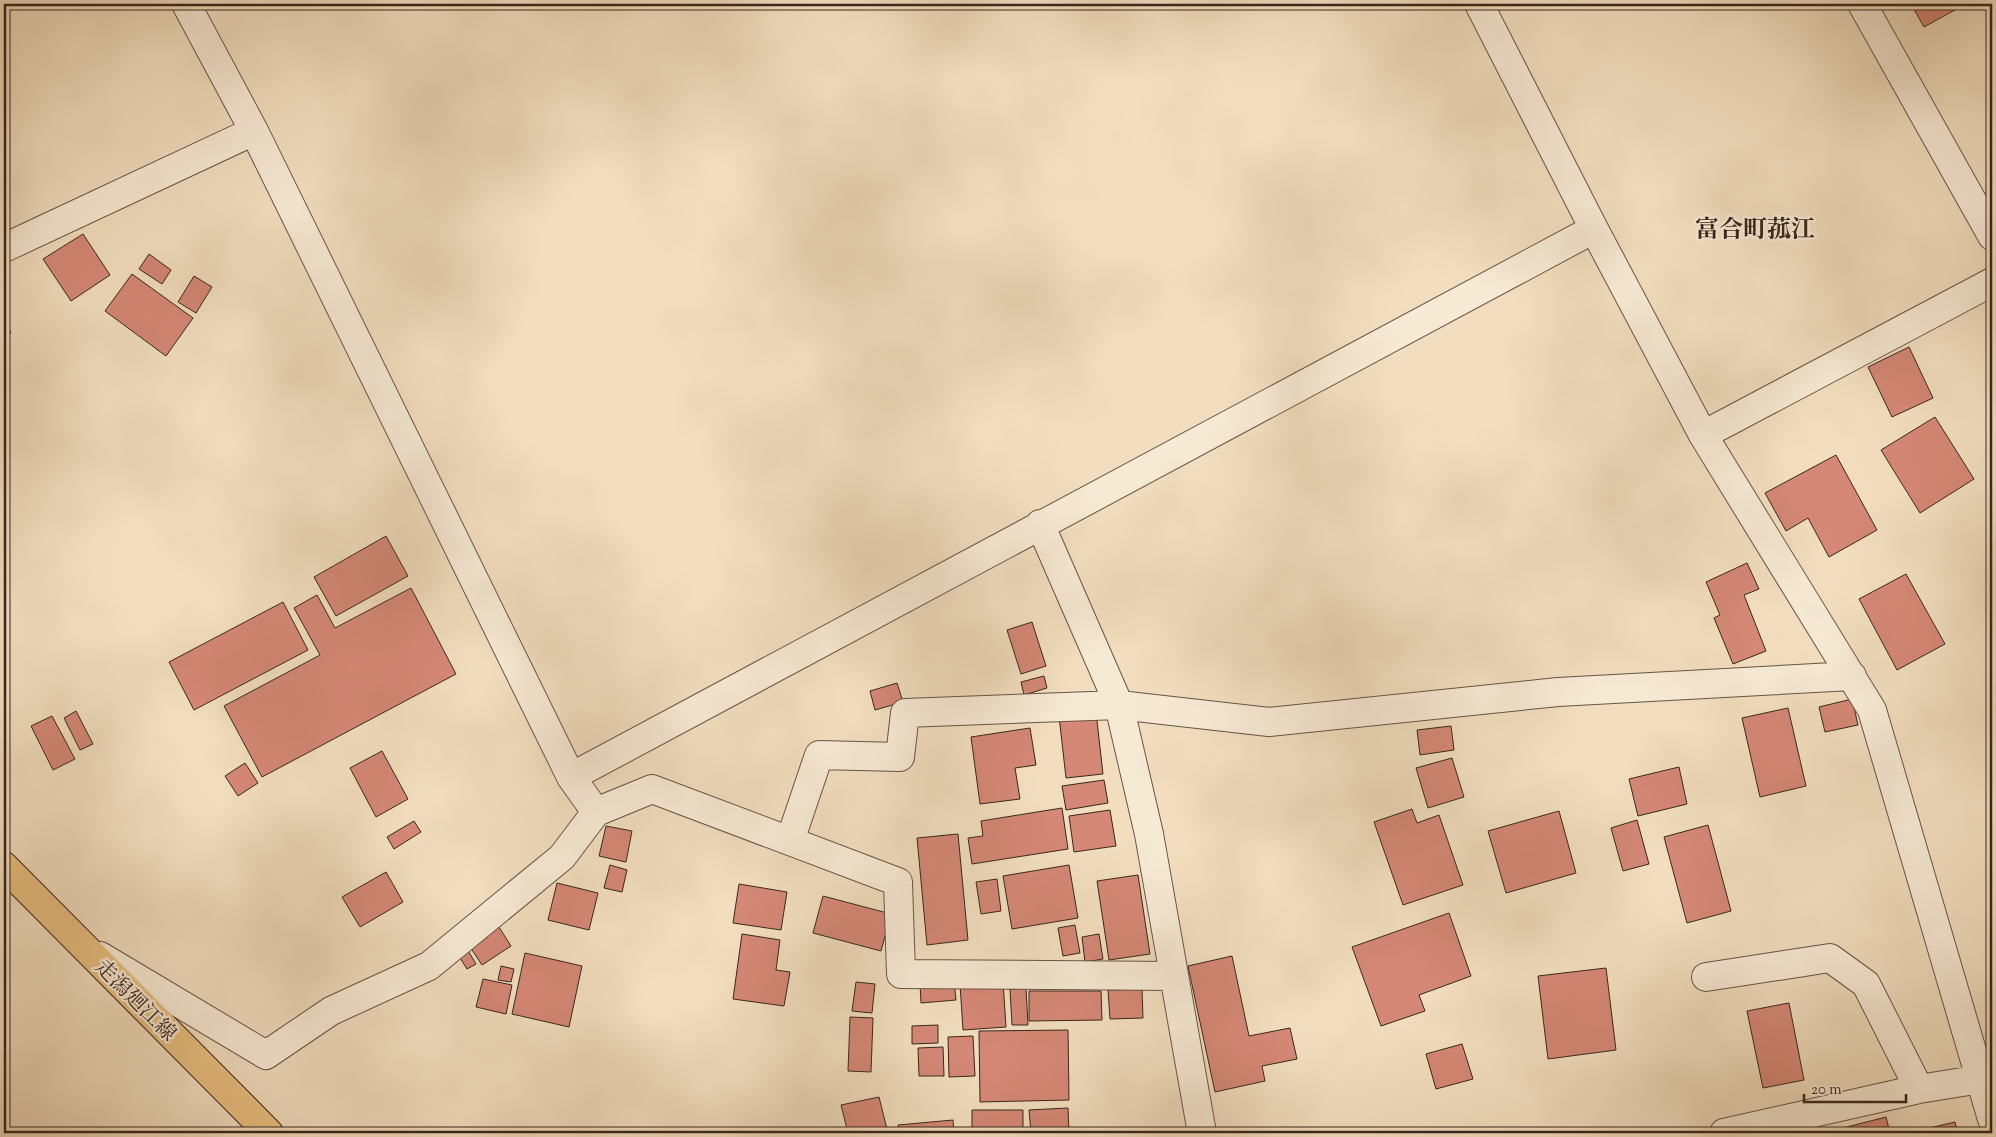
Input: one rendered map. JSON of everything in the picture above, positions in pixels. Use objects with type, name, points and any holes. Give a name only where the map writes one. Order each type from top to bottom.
[{"type":"main road","name":"走潟廻江線","points":[[4,866],[269,1133]]},
{"type":"street","points":[[186,4],[254,132],[571,777],[596,812]]},
{"type":"street","points":[[1479,4],[1594,229],[1703,435],[1872,710],[1992,1119]]},
{"type":"street","points":[[1862,4],[1992,236]]},
{"type":"street","points":[[4,248],[254,132]]},
{"type":"street","points":[[571,777],[1040,524],[1594,229]]},
{"type":"street","points":[[1703,435],[1992,282]]},
{"type":"street","points":[[1040,524],[1119,705],[1149,834],[1202,1133]]},
{"type":"street","points":[[790,841],[820,755],[900,757],[905,713],[1119,705],[1269,722],[1558,692],[1852,676]]},
{"type":"street","points":[[83,946],[266,1055],[331,1011],[430,966],[562,856],[596,812],[652,789],[898,882],[901,974],[1174,976]]},
{"type":"street","points":[[1706,978],[1830,958],[1866,984],[1919,1089]]},
{"type":"street","points":[[1724,1133],[1919,1089],[1981,1078]]},
{"type":"building","points":[[1911,4],[1964,4],[1964,5],[1924,27]]},
{"type":"building","points":[[83,234],[110,275],[71,301],[43,259]]},
{"type":"building","points":[[149,254],[171,270],[162,284],[139,269]]},
{"type":"building","points":[[132,274],[193,318],[166,356],[105,311]]},
{"type":"building","points":[[194,276],[212,287],[196,313],[178,302]]},
{"type":"building","points":[[4,320],[11,333],[4,337]]},
{"type":"building","points":[[1909,347],[1933,398],[1892,417],[1868,367]]},
{"type":"building","points":[[1935,417],[1974,479],[1920,513],[1881,450]]},
{"type":"building","points":[[1836,455],[1877,530],[1829,557],[1808,518],[1786,531],[1765,493]]},
{"type":"building","points":[[386,536],[408,576],[336,616],[314,577]]},
{"type":"building","points":[[1747,563],[1759,589],[1744,595],[1766,651],[1733,664],[1714,618],[1720,615],[1706,582]]},
{"type":"building","points":[[1906,574],[1945,644],[1897,670],[1859,599]]},
{"type":"building","points":[[411,588],[456,674],[262,777],[224,706],[320,655],[294,608],[317,595],[335,628]]},
{"type":"building","points":[[283,602],[308,650],[194,710],[169,662]]},
{"type":"building","points":[[1992,606],[1992,621],[1986,609]]},
{"type":"building","points":[[1032,622],[1046,666],[1021,674],[1007,630]]},
{"type":"building","points":[[1044,676],[1047,688],[1024,695],[1021,682]]},
{"type":"building","points":[[897,683],[903,702],[875,710],[870,691]]},
{"type":"building","points":[[1852,699],[1858,725],[1825,732],[1819,707]]},
{"type":"building","points":[[1788,708],[1806,786],[1760,797],[1742,718]]},
{"type":"building","points":[[76,711],[93,744],[80,750],[64,718]]},
{"type":"building","points":[[1096,712],[1103,774],[1066,778],[1059,716]]},
{"type":"building","points":[[52,716],[75,759],[53,770],[31,726]]},
{"type":"building","points":[[1451,726],[1454,750],[1420,755],[1417,730]]},
{"type":"building","points":[[1030,728],[1036,765],[1015,768],[1020,799],[980,804],[971,737]]},
{"type":"building","points":[[382,751],[408,799],[376,817],[350,768]]},
{"type":"building","points":[[1452,758],[1464,797],[1428,808],[1416,768]]},
{"type":"building","points":[[245,763],[258,783],[238,796],[225,776]]},
{"type":"building","points":[[1679,767],[1687,804],[1638,816],[1629,779]]},
{"type":"building","points":[[1104,780],[1108,803],[1066,810],[1062,786]]},
{"type":"building","points":[[1062,808],[1068,849],[972,864],[968,838],[983,836],[981,821]]},
{"type":"building","points":[[1412,809],[1417,823],[1439,815],[1463,885],[1403,905],[1374,822]]},
{"type":"building","points":[[1110,810],[1116,846],[1074,852],[1069,816]]},
{"type":"building","points":[[1559,811],[1576,873],[1506,893],[1488,831]]},
{"type":"building","points":[[1637,820],[1649,864],[1623,871],[1611,828]]},
{"type":"building","points":[[414,821],[421,832],[394,849],[387,837]]},
{"type":"building","points":[[1708,825],[1731,911],[1687,923],[1664,837]]},
{"type":"building","points":[[606,826],[632,831],[626,862],[599,856]]},
{"type":"building","points":[[958,834],[968,940],[927,945],[917,838]]},
{"type":"building","points":[[610,865],[627,870],[622,892],[604,888]]},
{"type":"building","points":[[1069,865],[1078,918],[1012,929],[1003,876]]},
{"type":"building","points":[[386,872],[403,902],[360,927],[342,897]]},
{"type":"building","points":[[1138,875],[1150,954],[1109,960],[1097,881]]},
{"type":"building","points":[[997,879],[1001,911],[981,914],[976,882]]},
{"type":"building","points":[[557,883],[598,893],[589,930],[548,920]]},
{"type":"building","points":[[739,884],[787,892],[781,930],[733,923]]},
{"type":"building","points":[[823,896],[891,914],[881,951],[813,933]]},
{"type":"building","points":[[1449,913],[1471,976],[1419,995],[1425,1011],[1381,1026],[1352,947]]},
{"type":"building","points":[[497,924],[511,946],[482,965],[468,944]]},
{"type":"building","points":[[1075,925],[1080,953],[1063,956],[1058,928]]},
{"type":"building","points":[[742,934],[780,940],[776,970],[790,972],[784,1006],[733,999]]},
{"type":"building","points":[[1099,934],[1103,959],[1085,962],[1082,937]]},
{"type":"building","points":[[466,947],[476,964],[467,969],[457,953]]},
{"type":"building","points":[[525,953],[582,966],[569,1027],[512,1014]]},
{"type":"building","points":[[1232,956],[1249,1036],[1290,1028],[1297,1059],[1262,1066],[1265,1081],[1215,1092],[1188,966]]},
{"type":"building","points":[[501,966],[514,969],[511,982],[498,980]]},
{"type":"building","points":[[1606,968],[1616,1050],[1548,1059],[1538,976]]},
{"type":"building","points":[[483,979],[512,985],[506,1014],[476,1007]]},
{"type":"building","points":[[954,981],[956,1000],[921,1003],[920,984]]},
{"type":"building","points":[[1003,981],[1006,1027],[963,1030],[960,984]]},
{"type":"building","points":[[856,982],[875,984],[872,1013],[852,1011]]},
{"type":"building","points":[[1026,988],[1028,1025],[1012,1025],[1010,989]]},
{"type":"building","points":[[1142,989],[1143,1018],[1110,1019],[1108,990]]},
{"type":"building","points":[[1029,991],[1101,991],[1102,1020],[1029,1021]]},
{"type":"building","points":[[1789,1003],[1804,1080],[1763,1088],[1747,1011]]},
{"type":"building","points":[[850,1017],[873,1018],[871,1072],[848,1071]]},
{"type":"building","points":[[938,1025],[938,1043],[912,1044],[912,1026]]},
{"type":"building","points":[[1068,1030],[1069,1100],[980,1102],[979,1031]]},
{"type":"building","points":[[973,1036],[975,1076],[949,1077],[948,1037]]},
{"type":"building","points":[[1462,1044],[1473,1079],[1436,1089],[1426,1054]]},
{"type":"building","points":[[943,1047],[944,1076],[919,1076],[918,1048]]},
{"type":"building","points":[[879,1097],[888,1133],[848,1133],[841,1105]]},
{"type":"building","points":[[1068,1108],[1069,1133],[1031,1133],[1029,1110]]},
{"type":"building","points":[[972,1110],[1023,1110],[1023,1133],[972,1133]]},
{"type":"building","points":[[1886,1117],[1890,1133],[1840,1133],[1839,1129]]},
{"type":"building","points":[[953,1120],[954,1133],[899,1133],[898,1125]]},
{"type":"building","points":[[1955,1122],[1958,1133],[1922,1133],[1921,1130]]},
{"type":"district","name":"富合町菰江","points":[[1755,229]]}]
